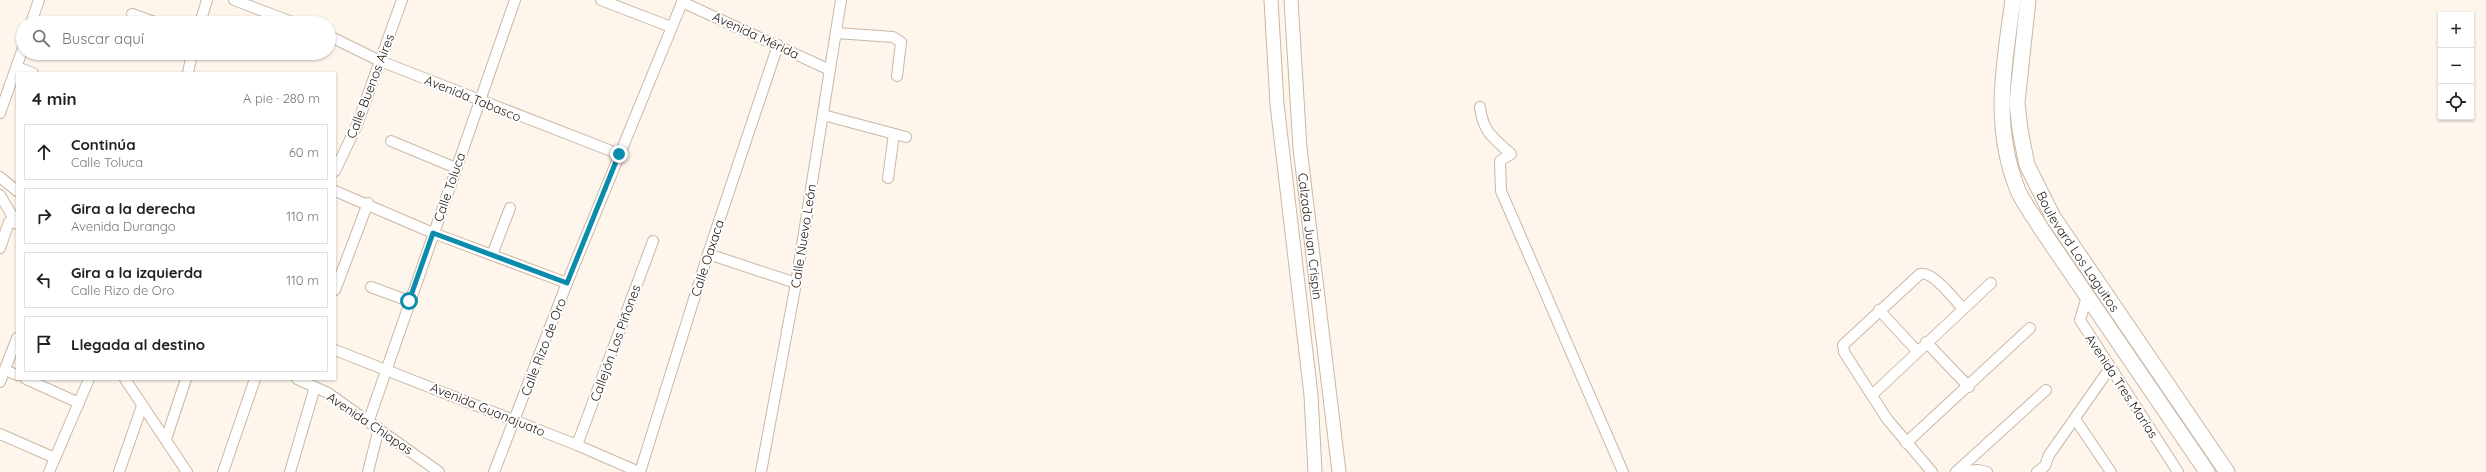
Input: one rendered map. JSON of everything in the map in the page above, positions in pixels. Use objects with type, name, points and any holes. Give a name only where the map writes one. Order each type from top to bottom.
[{"type":"main road","name":"Calzada Juan Crispin","points":[[1271,0],[1277,104],[1311,394],[1315,472]]},
{"type":"main road","name":"Calzada Juan Crispin","points":[[1291,0],[1300,148],[1339,472]]},
{"type":"main road","name":"Boulevard Los Laguitos","points":[[2013,0],[2001,85],[2002,134],[2017,189],[2087,297],[2207,472]]},
{"type":"main road","name":"Boulevard Los Laguitos","points":[[2028,0],[2017,102],[2020,130],[2028,165],[2052,217],[2227,472]]},
{"type":"main road","points":[[2151,390],[2165,382]]},
{"type":"street","points":[[33,16],[39,0]]},
{"type":"street","points":[[202,16],[207,0]]},
{"type":"street","points":[[234,0],[276,16]]},
{"type":"street","name":"Calle Buenos Aires","points":[[336,169],[357,125],[402,0]]},
{"type":"street","name":"Calle Toluca","points":[[369,420],[385,369],[515,0]]},
{"type":"street","points":[[601,0],[671,27]]},
{"type":"street","name":"Calle Nuevo León","points":[[761,472],[796,283],[841,0]]},
{"type":"street","name":"Calle Rizo de Oro","points":[[494,472],[567,283],[671,27],[683,1]]},
{"type":"street","name":"Avenida Mérida","points":[[683,1],[830,70]]},
{"type":"street","points":[[132,14],[138,16]]},
{"type":"street","points":[[836,33],[894,37],[901,42],[897,76]]},
{"type":"street","name":"Avenida Tabasco","points":[[336,39],[380,61],[619,154]]},
{"type":"street","name":"Calle Oaxaca","points":[[639,472],[708,254],[778,45]]},
{"type":"street","points":[[0,113],[19,60]]},
{"type":"street","points":[[188,72],[191,60]]},
{"type":"street","points":[[17,67],[30,72]]},
{"type":"street","points":[[1480,106],[1482,120],[1487,132],[1511,154],[1500,160],[1501,191],[1576,368],[1623,472]]},
{"type":"street","points":[[823,115],[906,137]]},
{"type":"street","points":[[888,178],[894,134]]},
{"type":"street","points":[[391,141],[456,168]]},
{"type":"street","points":[[0,177],[16,190]]},
{"type":"street","points":[[336,190],[368,203],[433,233],[567,283]]},
{"type":"street","points":[[0,195],[15,221],[9,222],[0,248]]},
{"type":"street","points":[[336,287],[368,203]]},
{"type":"street","points":[[492,255],[510,208]]},
{"type":"street","name":"Callejón Los Piñones","points":[[577,445],[653,241]]},
{"type":"street","points":[[708,254],[796,283]]},
{"type":"street","points":[[1932,472],[1887,419],[1844,352],[1843,345],[1879,310],[1924,272],[1932,276],[1963,309]]},
{"type":"street","points":[[1872,394],[1991,283]]},
{"type":"street","points":[[371,287],[409,301]]},
{"type":"street","name":"Avenida Tres Marías","points":[[2087,297],[2080,320],[2178,472]]},
{"type":"street","points":[[1879,310],[1917,351]]},
{"type":"street","points":[[1906,442],[1969,386],[2030,328]]},
{"type":"street","points":[[0,382],[16,341]]},
{"type":"street","points":[[1926,342],[1969,386]]},
{"type":"street","name":"Avenida Guanajuato","points":[[336,350],[515,420],[639,472]]},
{"type":"street","points":[[2043,470],[2049,455],[2110,368]]},
{"type":"street","points":[[5,370],[16,375]]},
{"type":"street","points":[[28,380],[79,403]]},
{"type":"street","points":[[50,472],[54,458],[89,380]]},
{"type":"street","points":[[126,380],[187,472]]},
{"type":"street","points":[[166,439],[186,380]]},
{"type":"street","points":[[223,472],[254,380]]},
{"type":"street","name":"Avenida Chiapas","points":[[299,380],[328,393],[369,420],[439,472]]},
{"type":"street","points":[[290,472],[315,387]]},
{"type":"street","points":[[1987,472],[1978,470],[1956,472],[2046,390]]},
{"type":"street","points":[[119,472],[142,406]]},
{"type":"street","points":[[2075,419],[2111,472]]},
{"type":"street","points":[[368,472],[379,428]]},
{"type":"street","points":[[0,434],[54,458]]},
{"type":"route","points":[[409,301],[433,233],[567,283],[619,154]]}]
